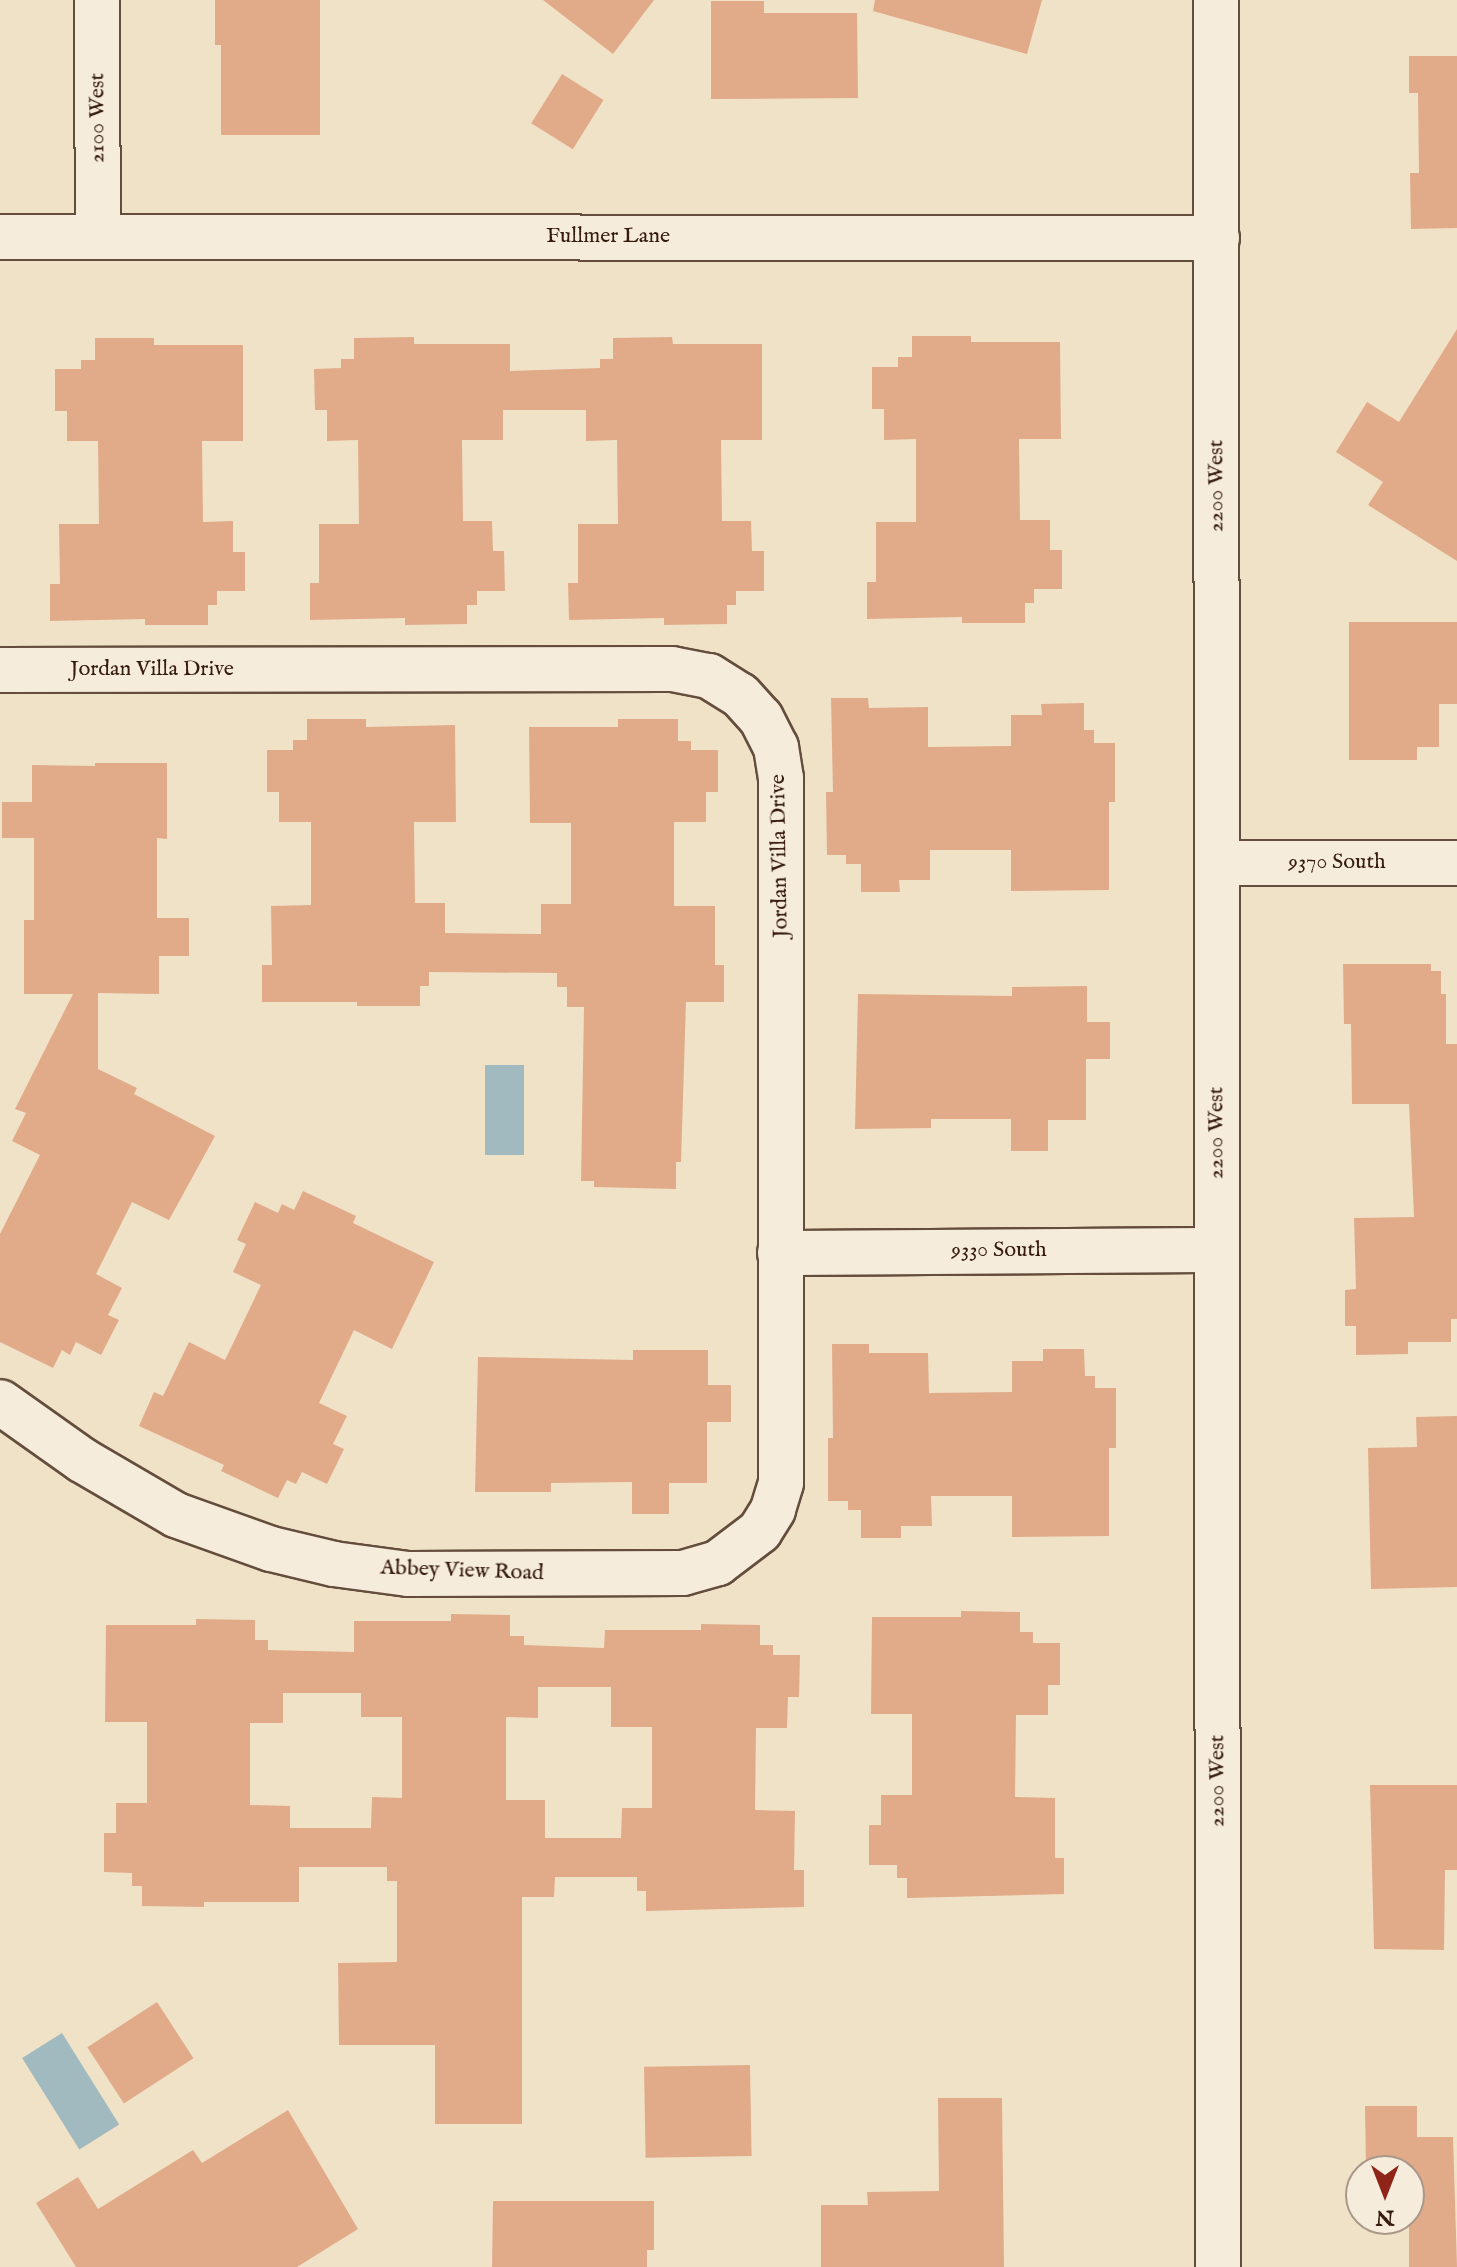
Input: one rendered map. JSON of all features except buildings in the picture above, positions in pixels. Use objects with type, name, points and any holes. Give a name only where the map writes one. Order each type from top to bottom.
[{"type":"street","name":"2100 West","points":[[97,0],[98,237]]},
{"type":"street","name":"2200 West","points":[[1216,0],[1218,2267]]},
{"type":"street","name":"Fullmer Lane","points":[[0,237],[1217,238]]},
{"type":"street","name":"Jordan Villa Drive","points":[[0,670],[672,669],[709,676],[740,695],[761,718],[776,747],[781,778],[781,1483],[773,1510],[760,1531]]},
{"type":"street","name":"9370 South","points":[[1217,863],[1457,863]]},
{"type":"street","name":"9330 South","points":[[780,1253],[1217,1250]]},
{"type":"street","name":"Abbey View Road","points":[[0,1402],[105,1474],[176,1515],[271,1549],[334,1564],[408,1574],[683,1573],[718,1563],[760,1531]]},
{"type":"water","points":[[485,1065],[524,1065],[524,1155],[485,1155]]},
{"type":"water","points":[[62,2033],[119,2125],[79,2149],[22,2058]]}]
